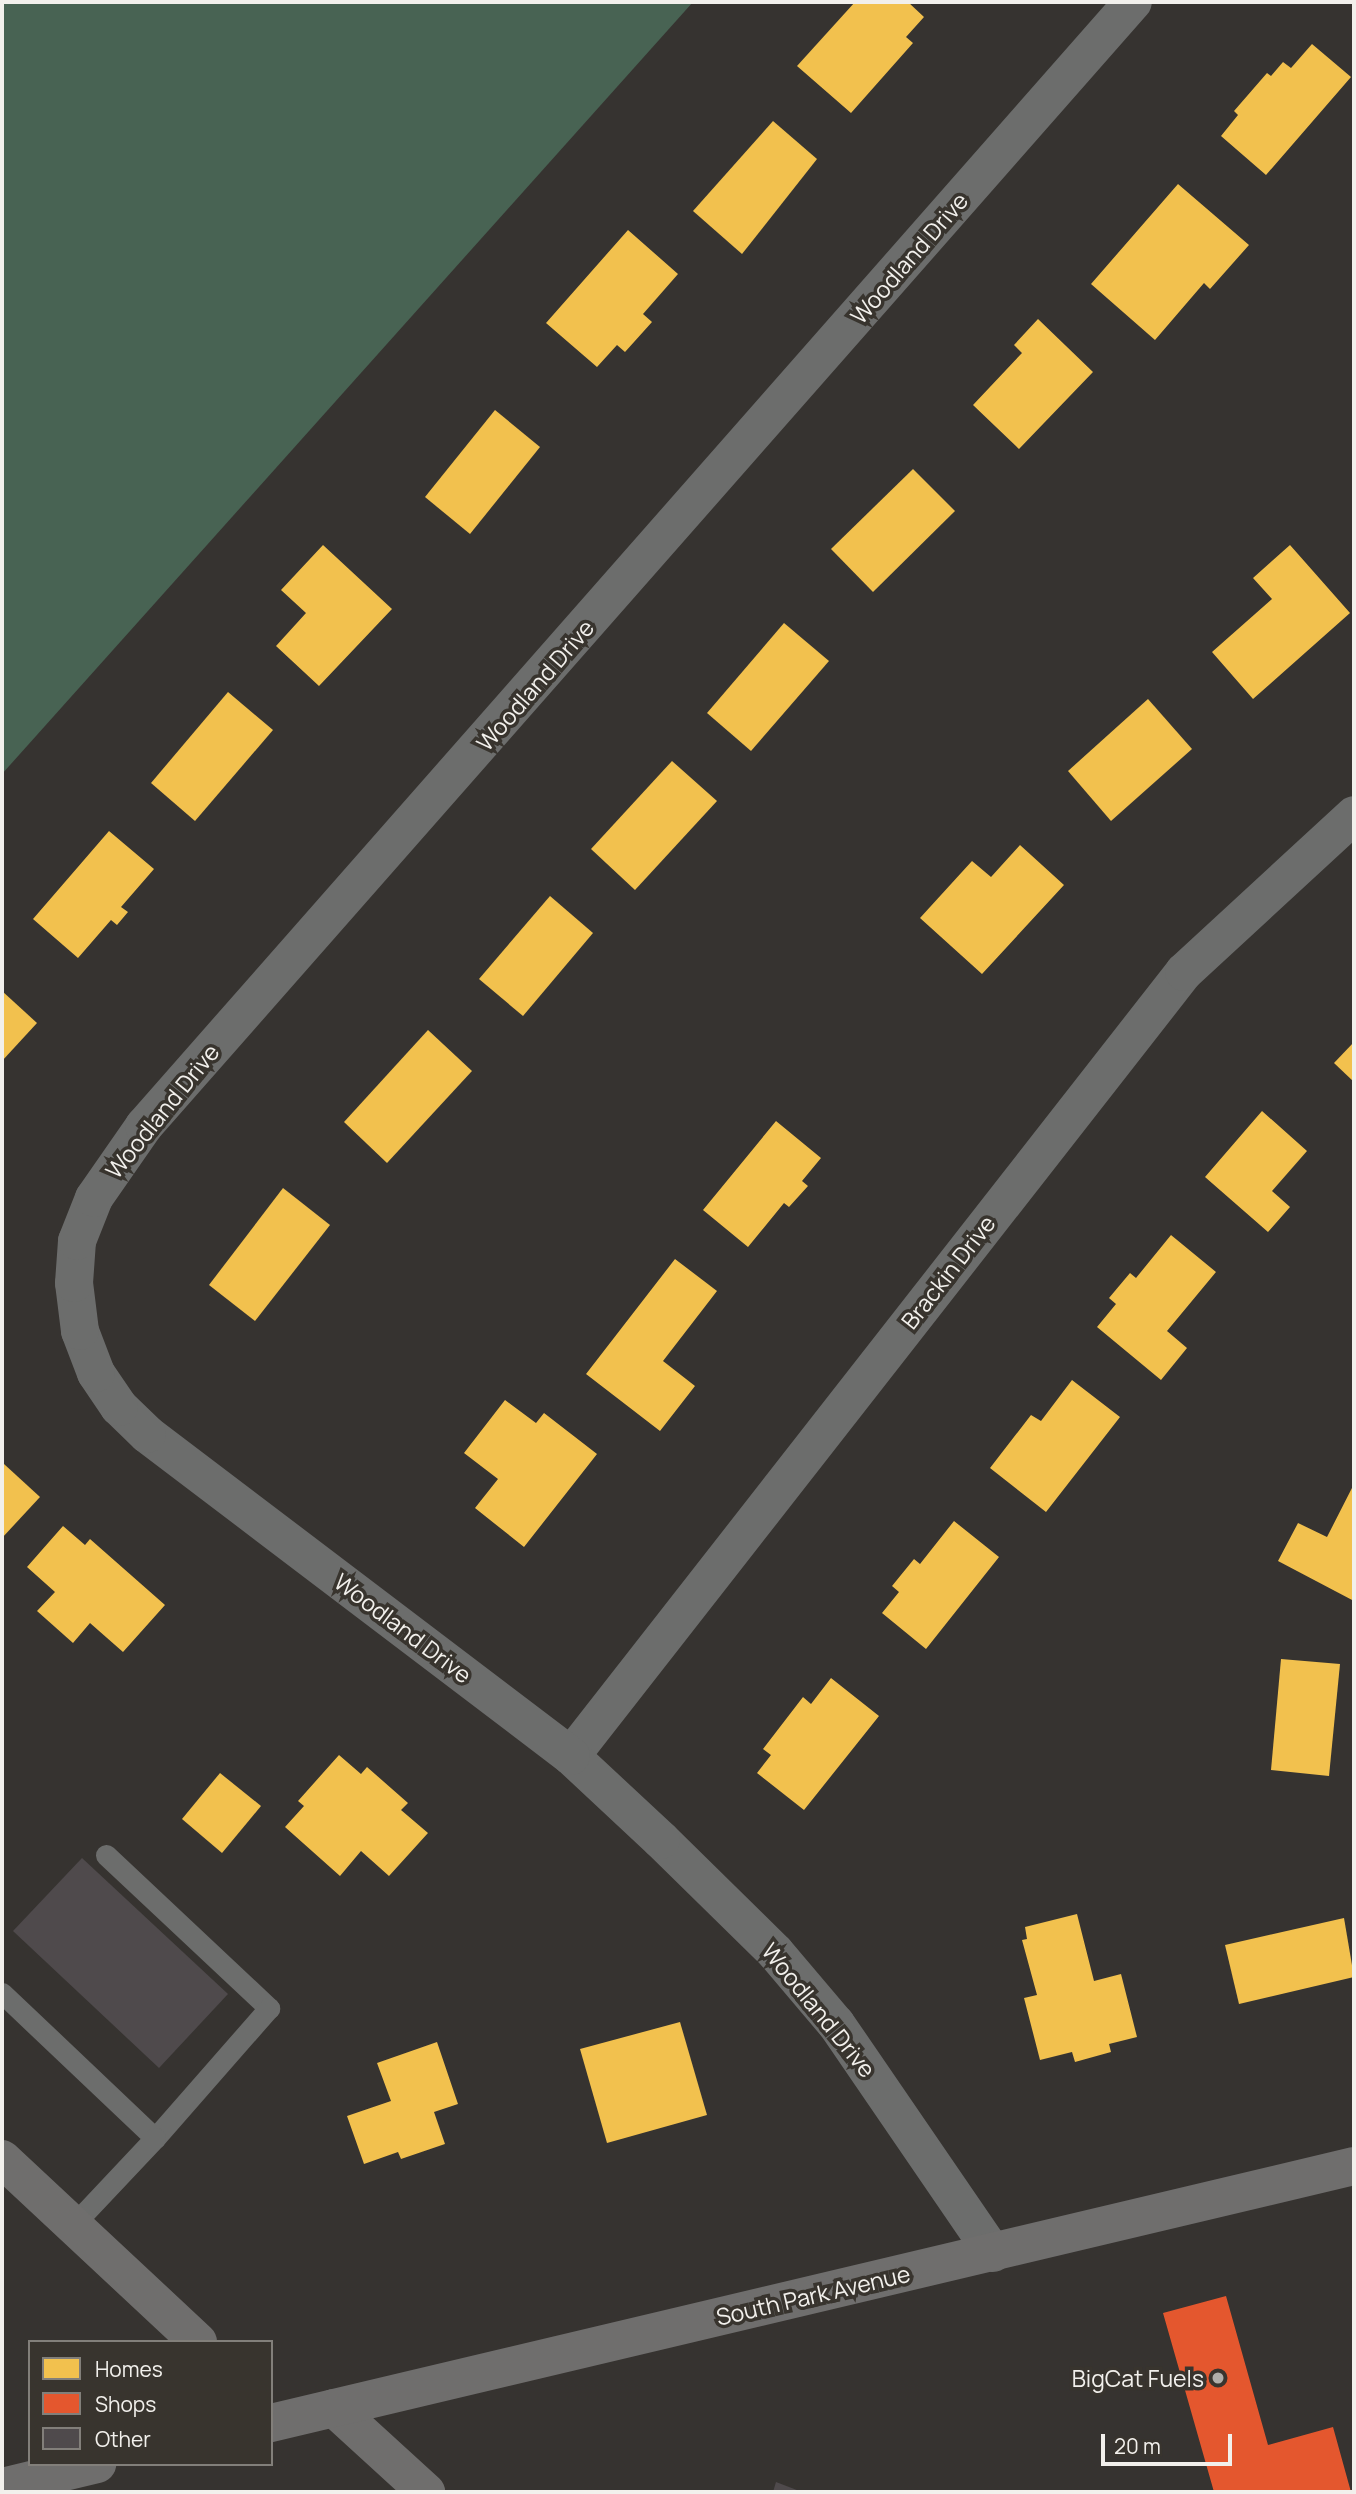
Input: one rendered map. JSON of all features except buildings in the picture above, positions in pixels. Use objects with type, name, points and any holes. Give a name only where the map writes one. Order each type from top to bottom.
[{"type":"street","name":"Woodland Drive","points":[[992,2253],[942,2173],[827,2014],[775,1952],[571,1756],[147,1434],[119,1407],[96,1373],[80,1331],[74,1283],[77,1241],[94,1198],[144,1126],[1133,2]]},
{"type":"street","name":"Brackin Drive","points":[[571,1756],[1184,972],[1354,816]]},
{"type":"street","points":[[2,2159],[196,2340]]},
{"type":"street","name":"South Park Avenue","points":[[275,2419],[334,2408],[1354,2166]]},
{"type":"street","points":[[334,2408],[426,2492]]},
{"type":"street","points":[[2,2487],[89,2466]]},
{"type":"lane","points":[[73,2225],[155,2138],[269,2008],[106,1855]]},
{"type":"lane","points":[[2,1993],[155,2138]]},
{"type":"green space","points":[[2,2],[693,2],[2,774]]},
{"type":"place","name":"BigCat Fuels","points":[[1218,2378]]}]
